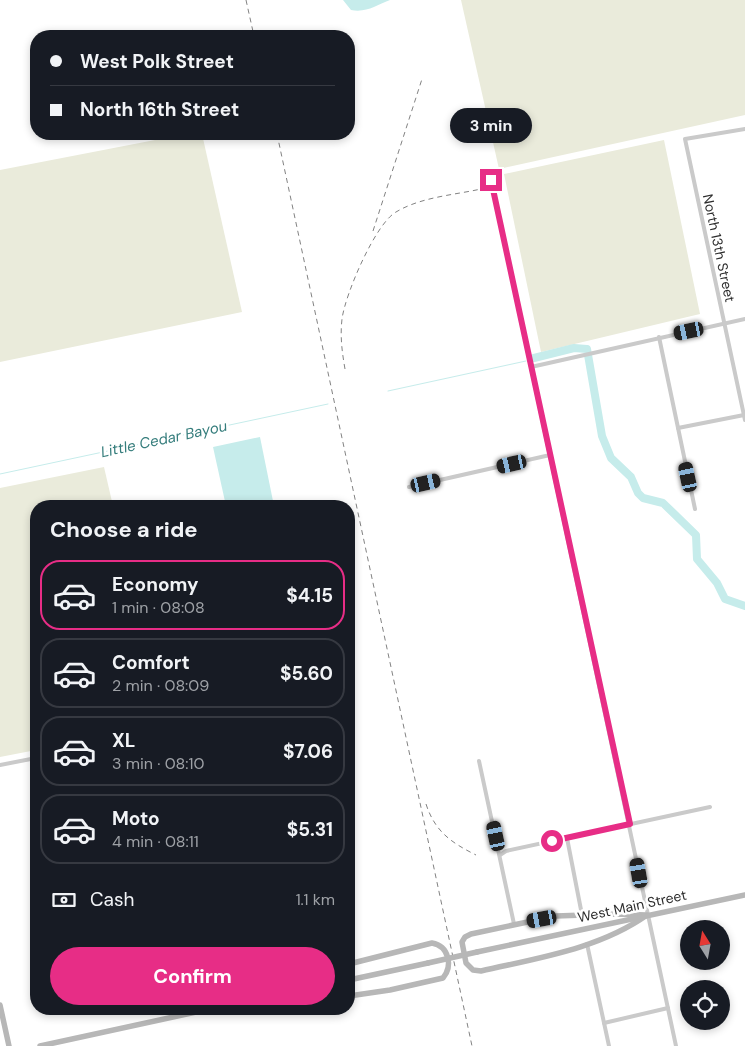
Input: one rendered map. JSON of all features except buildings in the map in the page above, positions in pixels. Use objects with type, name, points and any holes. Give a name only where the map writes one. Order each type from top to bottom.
[{"type":"main road","name":"West Main Street","points":[[355,979],[745,894]]},
{"type":"main road","points":[[582,915],[647,915],[628,928],[587,944],[551,956],[481,971],[473,970],[467,966],[462,946],[465,937],[514,924],[582,915]]},
{"type":"main road","points":[[355,962],[432,943],[440,945],[445,950],[448,966],[443,978],[390,990],[355,995]]},
{"type":"main road","points":[[0,1005],[9,1046]]},
{"type":"main road","points":[[40,1046],[174,1015]]},
{"type":"street","name":"North 13th Street","points":[[745,129],[685,139],[745,416]]},
{"type":"street","points":[[491,180],[676,1046]]},
{"type":"street","points":[[531,366],[745,319]]},
{"type":"street","points":[[659,337],[695,509]]},
{"type":"street","points":[[678,428],[745,416]]},
{"type":"street","points":[[409,487],[550,455]]},
{"type":"street","points":[[0,765],[30,759]]},
{"type":"street","points":[[479,761],[514,924]]},
{"type":"street","points":[[500,855],[506,851],[710,807]]},
{"type":"street","points":[[567,838],[582,915]]},
{"type":"street","points":[[587,944],[609,1046]]},
{"type":"street","points":[[604,1023],[668,1008]]},
{"type":"street","points":[[70,1039],[72,1046]]},
{"type":"green space","points":[[461,0],[745,0],[745,115],[499,169]]},
{"type":"green space","points":[[155,140],[203,140],[242,312],[0,362],[0,170]]},
{"type":"green space","points":[[664,140],[700,314],[541,352],[504,174]]},
{"type":"green space","points":[[104,467],[112,500],[30,500],[30,751],[0,757],[0,488]]},
{"type":"water","points":[[343,0],[390,0],[357,11],[351,10]]},
{"type":"water","points":[[260,437],[273,500],[225,500],[213,447]]},
{"type":"waterway","name":"Little Cedar Bayou","points":[[534,358],[574,348],[587,349],[602,436],[611,458],[631,477],[638,493],[643,498],[663,503],[696,535],[697,559],[717,583],[725,599],[745,606]]},
{"type":"waterway","name":"Little Cedar Bayou","points":[[388,391],[526,361]]},
{"type":"waterway","name":"Little Cedar Bayou","points":[[0,474],[328,404]]},
{"type":"railway","points":[[246,0],[253,30]]},
{"type":"railway","points":[[373,231],[422,79]]},
{"type":"railway","points":[[278,140],[472,1046]]},
{"type":"railway","points":[[345,369],[341,332],[344,308],[362,261],[379,230],[396,212],[406,207],[438,197],[481,189]]},
{"type":"railway","points":[[426,804],[434,822],[445,836],[476,855]]},
{"type":"route","points":[[491,180],[630,824],[552,841]]}]
